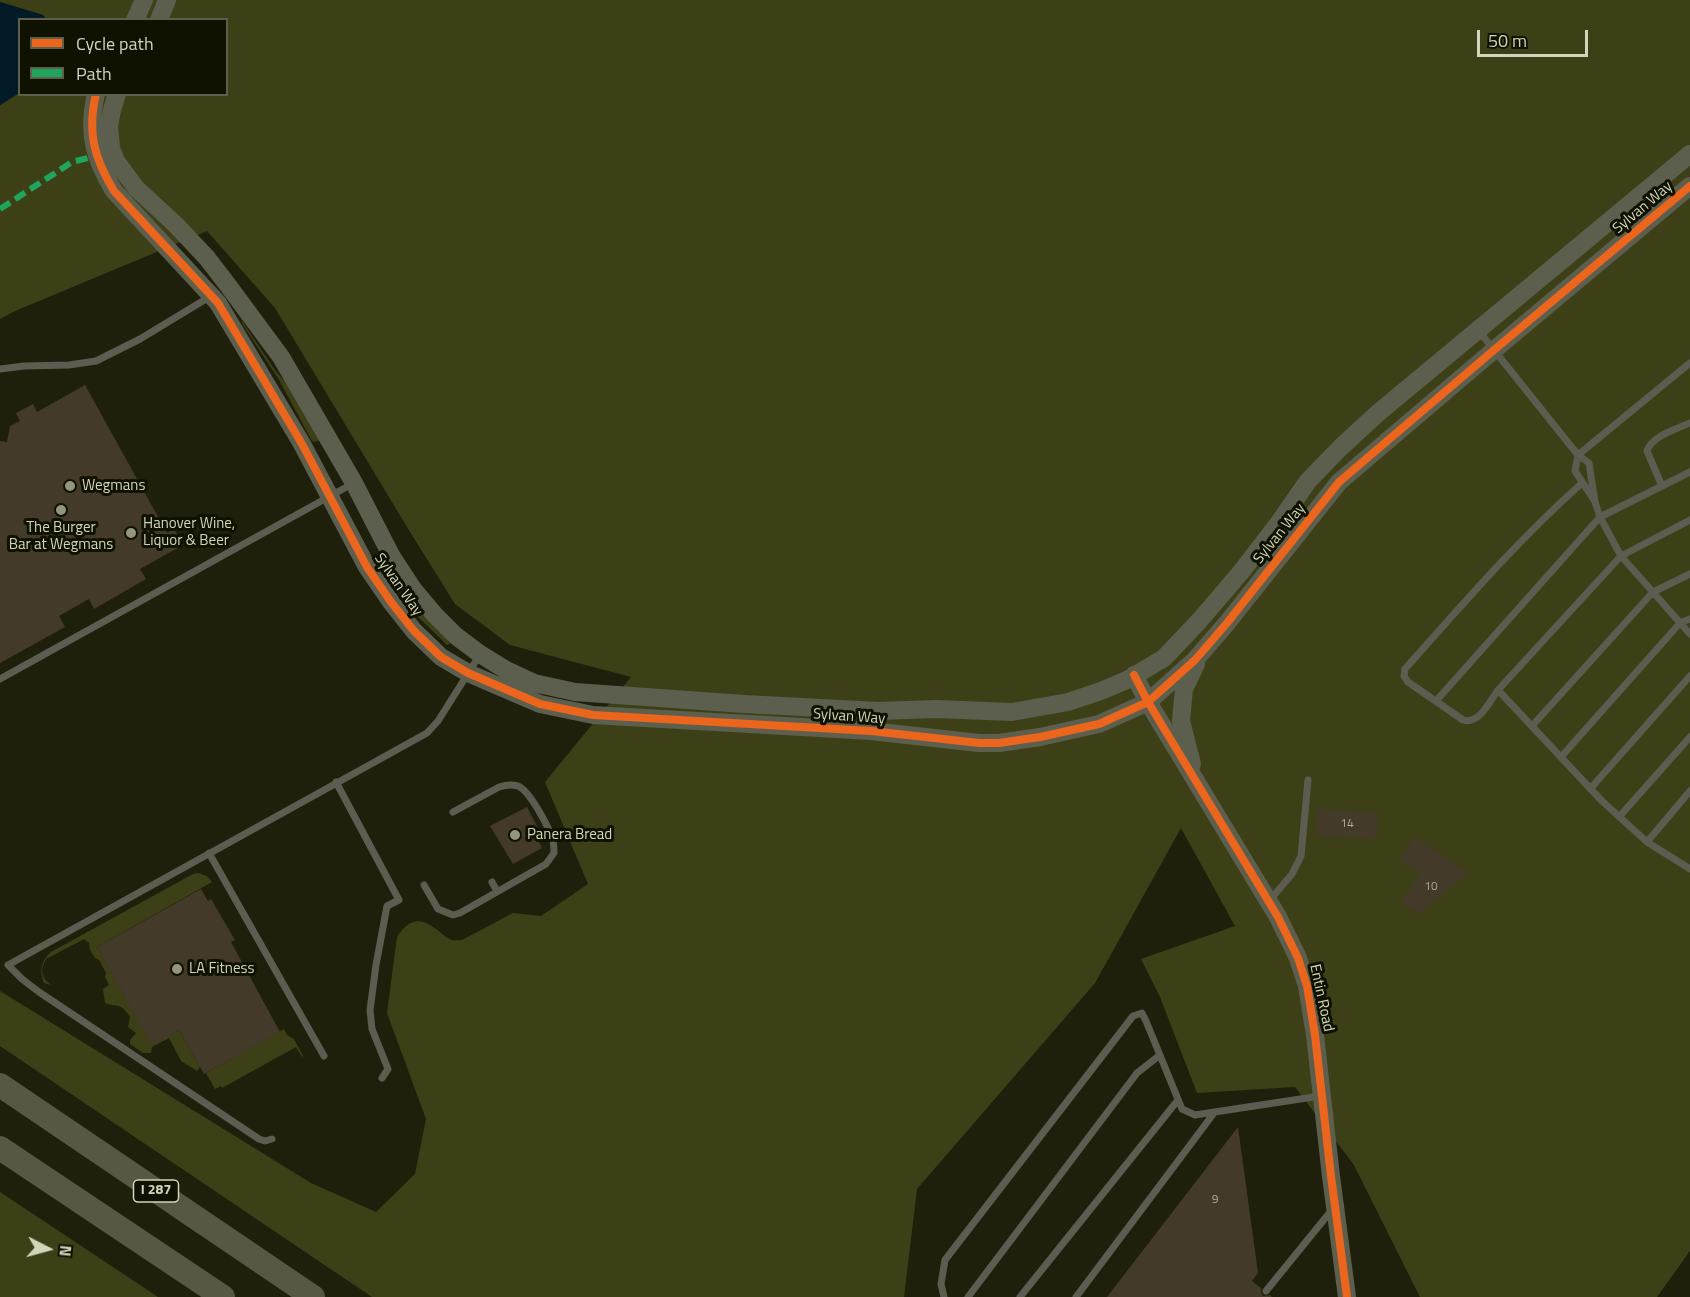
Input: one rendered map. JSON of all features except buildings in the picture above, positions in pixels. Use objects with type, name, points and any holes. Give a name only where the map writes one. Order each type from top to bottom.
[{"type":"highway","name":"I 287","points":[[0,1085],[313,1297]]},
{"type":"highway","points":[[0,1148],[223,1297]]},
{"type":"street","points":[[136,18],[144,0]]},
{"type":"street","points":[[160,18],[166,0]]},
{"type":"street","points":[[96,96],[92,113],[100,128],[112,110],[116,96]]},
{"type":"street","name":"Sylvan Way","points":[[100,128],[123,172],[136,188],[192,242],[228,284],[281,357],[354,483],[392,557],[413,589],[448,628],[480,654],[506,670],[534,682],[574,692],[878,711],[936,709],[1012,712],[1068,702],[1101,691],[1164,658],[1241,572],[1308,481],[1341,447],[1378,413],[1690,154]]},
{"type":"street","name":"Sylvan Way","points":[[100,128],[96,156],[102,172],[114,191],[218,303],[260,371],[367,567],[391,602],[441,657],[468,673],[540,704],[573,712],[871,731],[979,743],[999,743],[1040,737],[1099,724],[1148,702],[1195,660],[1339,482],[1690,186]]},
{"type":"street","points":[[1197,783],[1181,721],[1184,689],[1205,648]]},
{"type":"street","name":"Entin Road","points":[[1134,675],[1269,902],[1298,957],[1307,986],[1315,1035],[1347,1297]]},
{"type":"street","points":[[726,703],[726,723]]},
{"type":"lane","points":[[0,369],[96,361],[140,339],[228,284]]},
{"type":"lane","points":[[1479,330],[1578,455],[1589,463],[1595,502],[1600,517],[1621,556],[1690,634]]},
{"type":"lane","points":[[1595,502],[1575,471],[1578,455],[1690,363]]},
{"type":"lane","points":[[1662,486],[1647,451],[1648,446],[1653,441],[1690,423]]},
{"type":"lane","points":[[1436,701],[1600,517],[1690,472]]},
{"type":"lane","points":[[0,679],[354,483]]},
{"type":"lane","points":[[1582,483],[1551,510],[1405,669],[1404,676],[1408,682],[1463,720],[1469,722],[1476,719],[1498,690],[1621,556],[1690,520]]},
{"type":"lane","points":[[1532,726],[1653,592],[1690,574]]},
{"type":"lane","points":[[1561,757],[1680,623],[1690,619]]},
{"type":"lane","points":[[272,1139],[265,1141],[219,1113],[39,992],[8,965],[427,733],[438,721],[480,654]]},
{"type":"lane","points":[[1590,789],[1690,676]]},
{"type":"lane","points":[[1498,690],[1619,817],[1647,842],[1688,865]]},
{"type":"lane","points":[[1619,817],[1690,737]]},
{"type":"lane","points":[[1269,902],[1292,874],[1301,856],[1308,780]]},
{"type":"lane","points":[[336,782],[399,900],[387,906],[370,1010],[372,1029],[388,1069],[382,1078]]},
{"type":"lane","points":[[424,885],[438,909],[453,915],[546,864],[554,853],[552,839],[529,796],[516,785],[505,785],[453,812]]},
{"type":"lane","points":[[1647,842],[1690,791]]},
{"type":"lane","points":[[209,854],[324,1056]]},
{"type":"lane","points":[[492,882],[497,891]]},
{"type":"lane","points":[[944,1297],[941,1284],[945,1260],[1133,1016],[1142,1013],[1182,1109],[1195,1115],[1322,1096]]},
{"type":"lane","points":[[968,1297],[1137,1073],[1160,1055]]},
{"type":"lane","points":[[1020,1297],[1178,1100]]},
{"type":"lane","points":[[1076,1297],[1214,1113]]},
{"type":"lane","points":[[1266,1291],[1335,1206]]},
{"type":"green space","points":[[0,0],[1690,0],[1690,1251],[1657,1297],[1420,1297],[1354,1165],[1295,1087],[1197,1093],[1160,997],[1141,959],[1235,926],[1181,828],[1095,983],[917,1189],[904,1297],[372,1297],[0,1046],[0,991],[311,1183],[376,1212],[415,1174],[426,1119],[387,1013],[397,937],[407,925],[417,921],[434,927],[450,939],[462,940],[513,913],[541,916],[588,884],[545,782],[631,677],[510,645],[455,604],[275,308],[207,231],[0,319],[0,105],[18,94],[18,96],[228,96],[228,18],[45,18],[43,15],[0,2]]},
{"type":"green space","points":[[242,321],[286,383],[320,440],[312,441],[279,380]]},
{"type":"green space","points":[[358,522],[389,577],[414,599],[450,644],[447,645],[417,616],[395,588]]},
{"type":"green space","points":[[198,873],[207,876],[212,882],[97,947],[152,1045],[179,1030],[200,1067],[197,1071],[181,1061],[169,1038],[152,1047],[151,1053],[143,1053],[130,1044],[130,1040],[136,1033],[128,1027],[130,1017],[121,1007],[105,1003],[103,989],[109,985],[105,977],[106,973],[90,950],[89,943],[84,939],[46,959],[42,973],[51,985],[44,983],[41,970],[45,959],[51,952]]},
{"type":"green space","points":[[284,1029],[287,1035],[294,1039],[302,1057],[296,1047],[222,1088],[221,1086],[215,1089],[206,1073]]},
{"type":"green space","points":[[0,1192],[158,1297],[0,1297]]},
{"type":"water","points":[[0,2],[43,15],[45,18],[18,18],[18,94],[0,105]]},
{"type":"marked path","points":[[0,209],[72,162],[96,156]]},
{"type":"cycle path","points":[[96,96],[92,121],[94,144],[101,167],[114,191],[218,303],[302,444],[367,567],[414,631],[441,657],[468,673],[540,704],[593,715],[871,731],[979,743],[999,743],[1040,737],[1099,724],[1148,702],[1195,660],[1339,482],[1690,186]]},
{"type":"cycle path","points":[[1134,675],[1278,917],[1298,958],[1307,986],[1315,1035],[1347,1297]]},
{"type":"place","name":"Wegmans","points":[[70,486]]},
{"type":"place","name":"The Burger Bar at Wegmans","points":[[61,510]]},
{"type":"place","name":"Hanover Wine, Liquor & Beer","points":[[131,533]]},
{"type":"place","name":"Panera Bread","points":[[515,835]]},
{"type":"place","name":"LA Fitness","points":[[177,969]]}]
